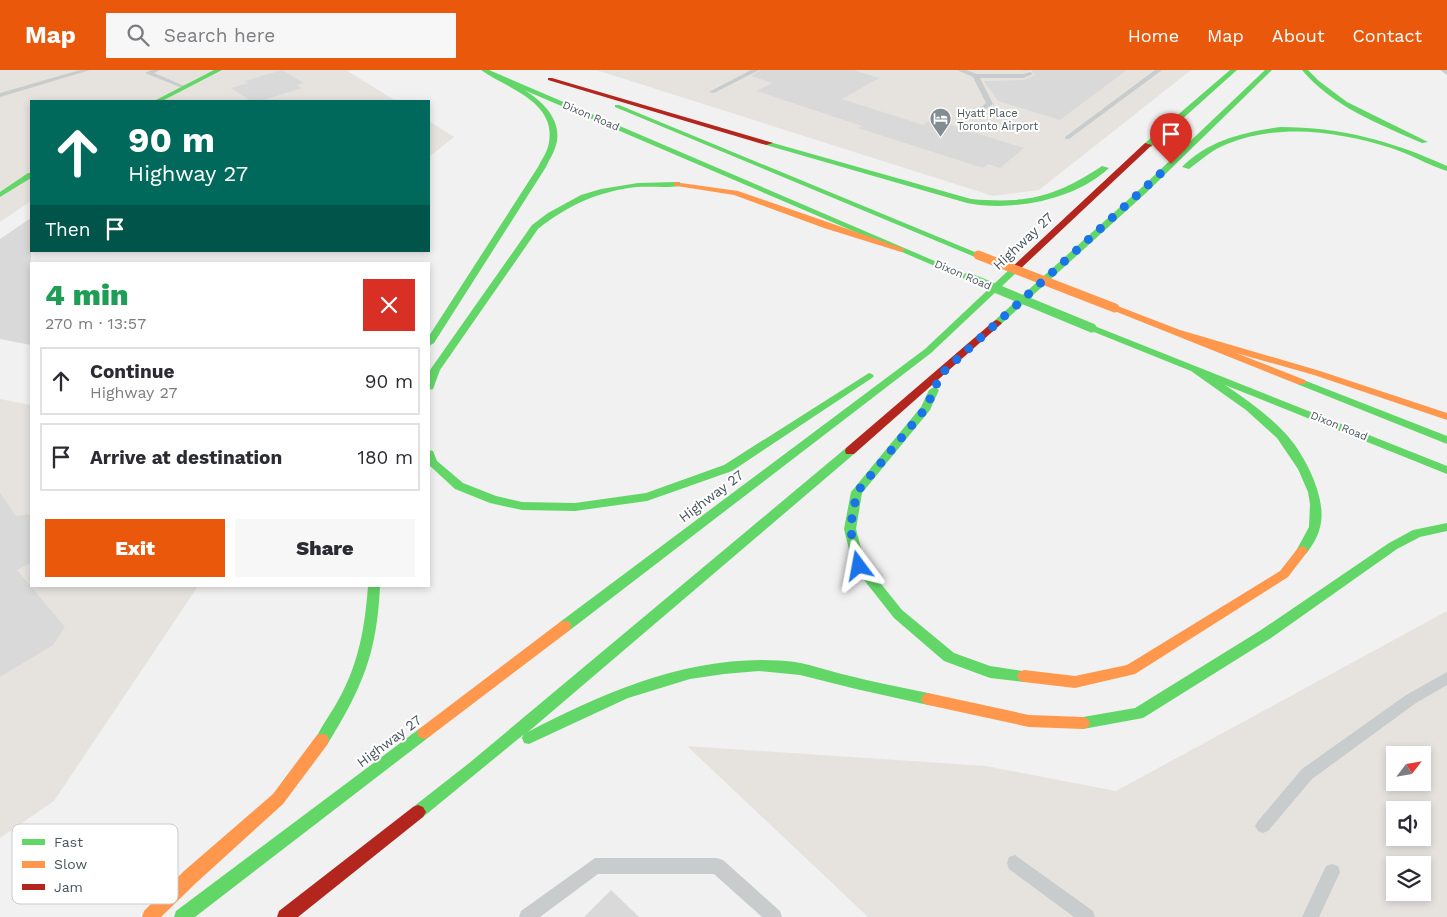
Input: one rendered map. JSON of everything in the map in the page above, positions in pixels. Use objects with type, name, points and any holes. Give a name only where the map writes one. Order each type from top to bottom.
[{"type":"main road","points":[[159,100],[219,70]]},
{"type":"main road","name":"Highway 27","points":[[182,917],[928,351],[1146,147],[1234,70]]},
{"type":"main road","points":[[285,917],[473,770],[941,374],[1143,191],[1269,70]]},
{"type":"main road","points":[[1305,70],[1322,87],[1432,146]]},
{"type":"main road","points":[[430,341],[542,167],[553,142],[554,128],[551,117],[535,101],[489,72]]},
{"type":"main road","name":"Dixon Road","points":[[489,72],[968,277],[1447,470]]},
{"type":"main road","name":"Dixon Road","points":[[535,73],[978,255],[1447,440]]},
{"type":"main road","points":[[550,79],[970,201],[995,205],[1018,205],[1051,199],[1080,186],[1110,164],[1146,147]]},
{"type":"main road","points":[[1143,191],[1232,140],[1274,132],[1332,132],[1361,138],[1417,154],[1447,169]]},
{"type":"main road","points":[[0,195],[30,177]]},
{"type":"main road","points":[[430,384],[435,370],[535,227],[544,217],[580,198],[644,184],[673,183],[717,188],[901,249]]},
{"type":"main road","points":[[1175,332],[1317,374],[1447,416]]},
{"type":"main road","points":[[430,456],[433,463],[459,486],[494,500],[522,506],[575,507],[647,497],[728,468],[863,378],[928,351]]},
{"type":"main road","points":[[941,374],[926,408],[857,492],[850,528],[859,566],[898,614],[949,656],[990,672],[1075,682],[1130,670],[1284,574],[1304,549],[1316,527],[1317,508],[1309,478],[1282,436],[1239,399],[1194,368]]},
{"type":"main road","points":[[473,770],[561,720],[634,690],[686,673],[735,667],[794,668],[862,686],[1029,721],[1079,724],[1138,714],[1266,634],[1394,546],[1417,533],[1447,528]]},
{"type":"main road","points":[[178,889],[278,800],[318,746],[346,702],[365,660],[373,623],[374,587]]},
{"type":"main road","points":[[150,917],[163,904]]},
{"type":"lane","points":[[0,95],[87,70]]},
{"type":"lane","points":[[145,72],[157,70]]},
{"type":"lane","points":[[712,92],[756,70]]},
{"type":"lane","points":[[960,70],[976,76],[1024,76],[1030,74]]},
{"type":"lane","points":[[976,76],[986,70]]},
{"type":"lane","points":[[1067,138],[1159,70]]},
{"type":"lane","points":[[145,72],[184,87]]},
{"type":"lane","points":[[976,76],[990,104],[977,112]]},
{"type":"lane","points":[[1263,826],[1307,774],[1411,699],[1447,678]]},
{"type":"lane","points":[[1015,863],[1087,917]]},
{"type":"lane","points":[[528,917],[595,866],[717,866],[774,917]]},
{"type":"lane","points":[[1310,917],[1332,872]]},
{"type":"shaded area","points":[[0,70],[346,70],[394,100],[30,100],[30,202],[0,222]]},
{"type":"shaded area","points":[[596,70],[1191,70],[1039,190],[993,196]]},
{"type":"shaded area","points":[[430,122],[454,137],[430,156]]},
{"type":"shaded area","points":[[0,399],[30,405],[30,587],[197,587],[54,801],[20,824],[12,824],[12,830],[0,838]]},
{"type":"shaded area","points":[[1447,611],[1447,917],[868,917],[687,746],[986,766],[1116,791]]},
{"type":"building","points":[[282,70],[304,83],[297,85],[302,88],[263,100],[249,100],[231,88],[248,83],[245,81]]},
{"type":"building","points":[[761,70],[853,70],[879,78],[842,99],[923,125],[931,119],[1024,148],[1000,168],[988,164],[983,168],[858,128],[862,126],[757,91],[772,83],[751,76]]},
{"type":"building","points":[[1031,70],[1127,70],[1060,120],[998,101],[984,81],[1024,80],[1035,75]]},
{"type":"building","points":[[30,219],[30,345],[0,339],[0,239]]},
{"type":"building","points":[[0,493],[16,516],[30,514],[30,564],[17,570],[65,627],[53,645],[0,677]]},
{"type":"building","points":[[611,890],[639,917],[584,917]]},
{"type":"traffic: fast","points":[[159,100],[219,70]]},
{"type":"traffic: fast","points":[[484,70],[968,277]]},
{"type":"traffic: fast","points":[[1148,145],[1234,70]]},
{"type":"traffic: fast","points":[[997,323],[1143,191],[1269,70]]},
{"type":"traffic: fast","points":[[1305,70],[1330,93],[1345,103],[1376,120],[1424,142]]},
{"type":"traffic: fast","points":[[430,341],[542,167],[553,142],[553,130],[550,119],[544,109],[535,100],[494,74]]},
{"type":"traffic: fast","points":[[617,106],[978,255]]},
{"type":"traffic: fast","points":[[1186,167],[1220,144],[1252,133],[1280,129],[1309,129],[1367,138],[1422,157],[1447,169]]},
{"type":"traffic: fast","points":[[769,143],[970,201],[990,203],[1025,202],[1041,199],[1072,188],[1105,168]]},
{"type":"traffic: fast","points":[[0,195],[30,176]]},
{"type":"traffic: fast","points":[[430,384],[435,370],[535,227],[551,214],[584,197],[601,191],[638,185],[677,184]]},
{"type":"traffic: fast","points":[[565,626],[928,351],[1015,269]]},
{"type":"traffic: fast","points":[[968,277],[1092,328]]},
{"type":"traffic: fast","points":[[1092,328],[1447,470]]},
{"type":"traffic: fast","points":[[1193,368],[1238,399],[1271,425],[1283,437],[1296,457],[1309,481],[1316,504],[1314,527],[1310,539],[1302,551]]},
{"type":"traffic: fast","points":[[430,456],[433,463],[459,486],[494,500],[522,506],[575,507],[647,497],[728,468],[869,376]]},
{"type":"traffic: fast","points":[[1301,382],[1447,440]]},
{"type":"traffic: fast","points":[[934,390],[926,408],[857,492],[850,529],[859,566],[898,614],[949,657],[990,672],[1024,676]]},
{"type":"traffic: fast","points":[[418,812],[473,769],[850,451]]},
{"type":"traffic: fast","points":[[1083,723],[1138,714],[1266,634],[1393,546],[1417,533],[1447,527]]},
{"type":"traffic: fast","points":[[322,740],[345,701],[361,667],[370,631],[374,587]]},
{"type":"traffic: fast","points":[[529,738],[591,707],[657,682],[724,668],[759,666],[794,668],[856,684],[928,699]]},
{"type":"traffic: fast","points":[[182,917],[424,733]]},
{"type":"traffic: slow","points":[[677,184],[735,193],[827,226],[901,249]]},
{"type":"traffic: slow","points":[[978,255],[1115,308]]},
{"type":"traffic: slow","points":[[1115,308],[1301,382]]},
{"type":"traffic: slow","points":[[1175,332],[1317,373],[1447,417]]},
{"type":"traffic: slow","points":[[1024,676],[1075,682],[1130,670],[1284,574],[1302,551]]},
{"type":"traffic: slow","points":[[424,733],[565,626]]},
{"type":"traffic: slow","points":[[928,699],[1029,721],[1083,723]]},
{"type":"traffic: slow","points":[[178,889],[278,799],[322,740]]},
{"type":"traffic: slow","points":[[150,917],[163,904]]},
{"type":"traffic: jam","points":[[550,79],[769,143]]},
{"type":"traffic: jam","points":[[1015,269],[1148,145]]},
{"type":"traffic: jam","points":[[850,451],[997,323]]},
{"type":"traffic: jam","points":[[285,917],[418,812]]},
{"type":"place","name":"Hyatt Place Toronto Airport","points":[[941,138]]},
{"type":"route","points":[[859,566],[850,528],[857,492],[926,408],[941,374],[1171,164]]}]
